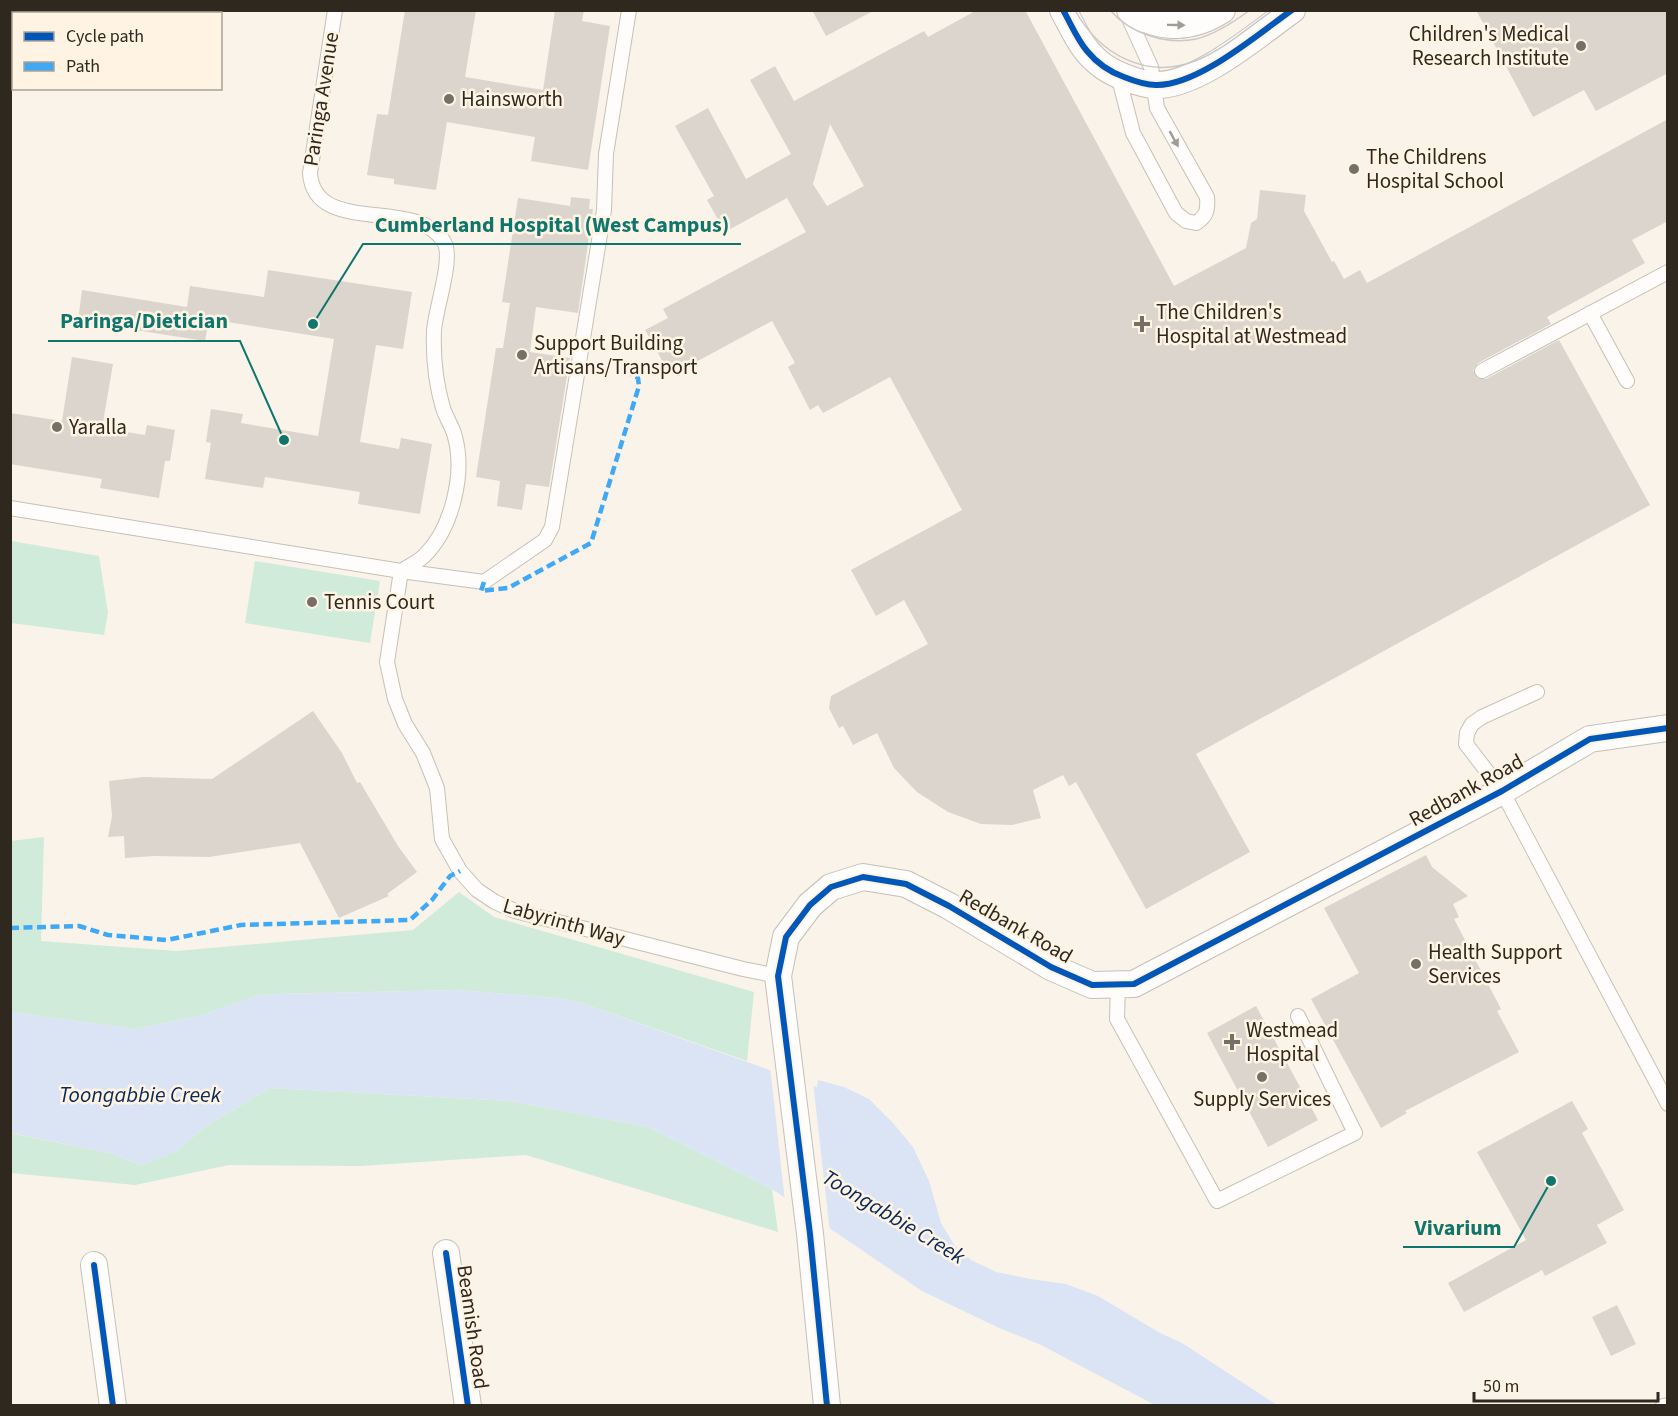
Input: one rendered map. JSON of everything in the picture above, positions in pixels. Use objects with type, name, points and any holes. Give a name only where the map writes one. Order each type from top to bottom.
[{"type":"street","points":[[1064,10],[1087,50],[1102,65],[1136,82],[1155,85],[1181,81],[1205,70],[1292,10]]},
{"type":"street","points":[[1131,10],[1153,22],[1177,26],[1202,22],[1222,10]]},
{"type":"street","name":"Redbank Road","points":[[827,1406],[810,1234],[777,976],[786,937],[810,905],[831,887],[863,878],[906,884],[949,906],[1051,968],[1092,985],[1134,984],[1502,791],[1590,739],[1668,728]]},
{"type":"street","name":"Beamish Road","points":[[446,1253],[468,1406]]},
{"type":"street","points":[[94,1265],[113,1406]]},
{"type":"lane","name":"Paringa Avenue","points":[[335,10],[310,184],[319,198],[333,208],[408,220],[429,227],[445,243],[448,261],[434,329],[435,361],[443,407],[456,438],[459,473],[452,508],[439,536],[424,557],[401,571]]},
{"type":"lane","points":[[10,508],[401,571],[484,582],[545,540],[552,527],[604,210],[606,154],[629,10]]},
{"type":"lane","points":[[1118,75],[1133,133],[1176,213],[1186,221],[1196,223],[1204,218],[1208,209],[1207,197],[1157,108],[1151,67],[1125,10]]},
{"type":"lane","points":[[1482,371],[1668,272]]},
{"type":"lane","points":[[1590,313],[1627,381]]},
{"type":"lane","name":"Labyrinth Way","points":[[401,571],[387,662],[395,699],[405,724],[423,753],[437,788],[442,838],[460,871],[477,890],[515,911],[777,976]]},
{"type":"lane","points":[[1537,693],[1482,717],[1472,724],[1467,733],[1466,744],[1502,791],[1668,1104]]},
{"type":"lane","points":[[1118,984],[1117,1019],[1217,1202],[1355,1132],[1298,1016]]},
{"type":"lane","points":[[1663,1406],[1668,1405]]},
{"type":"green space","points":[[11,541],[99,556],[108,613],[104,635],[11,623]]},
{"type":"green space","name":"Tennis Court","points":[[255,561],[380,581],[370,643],[245,623]]},
{"type":"green space","points":[[44,837],[41,941],[177,951],[413,930],[459,892],[494,917],[754,992],[747,1061],[579,1002],[558,998],[458,990],[256,996],[202,1015],[136,1029],[11,1012],[11,841]]},
{"type":"green space","points":[[270,1088],[510,1101],[648,1127],[772,1189],[778,1232],[526,1155],[361,1166],[229,1165],[135,1185],[11,1173],[10,1133],[109,1153],[141,1165],[177,1151],[206,1126]]},
{"type":"water","name":"Toongabbie Creek","points":[[458,990],[558,998],[579,1002],[817,1087],[818,1080],[844,1087],[869,1099],[913,1147],[929,1181],[941,1223],[955,1246],[971,1260],[996,1272],[1066,1284],[1098,1296],[1160,1333],[1182,1343],[1277,1405],[1155,1405],[1041,1345],[922,1291],[772,1189],[648,1127],[510,1101],[270,1088],[206,1126],[177,1151],[141,1165],[109,1153],[11,1133],[11,1012],[136,1029],[202,1015],[256,996]]},
{"type":"pier","points":[[770,1066],[813,1082],[830,1232],[785,1202]]},
{"type":"building","points":[[405,10],[476,10],[465,77],[543,90],[555,10],[584,10],[582,21],[610,26],[588,170],[531,161],[535,137],[447,122],[436,190],[394,184],[394,179],[367,175],[377,114],[388,115]]},
{"type":"building","points":[[812,10],[875,10],[826,36]]},
{"type":"building","points":[[977,10],[1025,10],[1174,286],[1246,248],[1251,223],[1257,219],[1260,190],[1306,195],[1304,211],[1332,262],[1334,261],[1344,279],[1360,270],[1367,283],[1668,119],[1668,221],[1632,240],[1645,263],[1547,317],[1551,324],[1478,363],[1473,370],[1477,378],[1486,379],[1559,340],[1650,505],[1196,754],[1250,852],[1146,909],[1076,782],[1069,786],[1063,775],[1033,790],[1041,818],[1012,825],[981,824],[948,812],[917,792],[894,768],[877,733],[853,745],[843,726],[839,728],[829,708],[831,696],[928,644],[904,600],[876,616],[851,570],[962,510],[890,377],[823,413],[818,405],[810,410],[788,367],[795,363],[772,321],[694,363],[691,359],[668,371],[645,330],[668,318],[663,309],[806,232],[787,198],[725,232],[707,200],[714,196],[675,126],[708,108],[746,179],[791,154],[750,80],[775,66],[794,101],[924,31],[928,37]],"holes":[[[830,124],[864,186],[827,206],[813,184]]]},
{"type":"building","name":"Children's Medical Research Institute","points":[[1476,10],[1668,10],[1668,73],[1596,111],[1584,90],[1533,117]]},
{"type":"building","name":"Support Building Artisans/Transport","points":[[571,197],[590,199],[589,209],[593,209],[578,313],[536,307],[530,352],[570,358],[549,487],[526,484],[522,510],[497,506],[500,481],[476,477],[496,348],[503,348],[510,303],[502,302],[518,198],[570,206]]},
{"type":"building","points":[[268,270],[412,292],[403,349],[376,345],[360,442],[399,449],[401,438],[432,444],[420,514],[358,504],[360,492],[265,477],[263,488],[205,479],[211,443],[206,442],[211,409],[243,414],[241,423],[318,436],[334,339],[209,319],[205,341],[78,321],[82,290],[187,307],[190,286],[264,297]]},
{"type":"building","name":"Yaralla","points":[[72,357],[113,364],[102,428],[145,435],[147,425],[175,430],[170,461],[165,461],[159,498],[100,488],[102,479],[10,464],[10,413],[62,421]]},
{"type":"building","points":[[313,711],[342,753],[357,783],[360,782],[398,846],[417,872],[387,894],[389,896],[339,918],[300,843],[209,857],[125,858],[124,836],[108,837],[112,816],[109,781],[143,777],[212,779]]},
{"type":"building","name":"Health Support Services","points":[[1426,855],[1432,867],[1468,896],[1453,904],[1459,917],[1454,919],[1501,1009],[1497,1011],[1519,1052],[1405,1111],[1407,1113],[1381,1128],[1311,999],[1359,973],[1324,908]]},
{"type":"building","name":"Supply Services","points":[[1256,1006],[1318,1120],[1268,1147],[1207,1033]]},
{"type":"building","points":[[1572,1101],[1588,1129],[1582,1133],[1624,1210],[1597,1225],[1607,1243],[1545,1276],[1542,1270],[1464,1312],[1448,1283],[1526,1240],[1477,1152]]},
{"type":"building","points":[[1617,1305],[1636,1344],[1611,1356],[1592,1317]]},
{"type":"tram line","points":[[1075,10],[1085,26],[1111,50],[1142,65],[1159,67],[1177,66],[1195,61],[1235,38],[1273,10]]},
{"type":"tram line","points":[[1110,10],[1128,26],[1138,31],[1161,39],[1173,40],[1203,37],[1218,31],[1250,10]]},
{"type":"marked path","points":[[484,582],[481,591],[508,588],[591,543],[639,386],[638,378],[631,374]]},
{"type":"marked path","points":[[10,928],[79,926],[108,935],[167,940],[241,925],[410,920],[432,900],[450,876],[460,871]]},
{"type":"cycle path","points":[[1063,10],[1083,46],[1099,63],[1128,78],[1144,84],[1156,85],[1173,83],[1209,68],[1292,10]]},
{"type":"cycle path","points":[[827,1406],[810,1234],[778,976],[786,937],[810,905],[831,887],[863,877],[906,884],[949,906],[1051,967],[1092,985],[1134,984],[1502,791],[1590,739],[1668,728]]},
{"type":"cycle path","points":[[446,1253],[468,1406]]},
{"type":"cycle path","points":[[94,1265],[113,1406]]},
{"type":"place","name":"Children's Medical Research Institute","points":[[1581,46]]},
{"type":"place","name":"Hainsworth","points":[[449,99]]},
{"type":"place","name":"The Childrens Hospital School","points":[[1354,169]]},
{"type":"place","name":"Cumberland Hospital (West Campus)","points":[[313,324]]},
{"type":"place","name":"The Children's Hospital at Westmead","points":[[1142,324]]},
{"type":"place","name":"Support Building Artisans/Transport","points":[[522,355]]},
{"type":"place","name":"Yaralla","points":[[57,427]]},
{"type":"place","name":"Paringa/Dietician","points":[[284,440]]},
{"type":"place","name":"Tennis Court","points":[[312,602]]},
{"type":"place","name":"Health Support Services","points":[[1416,964]]},
{"type":"place","name":"Westmead Hospital","points":[[1232,1042]]},
{"type":"place","name":"Supply Services","points":[[1262,1077]]},
{"type":"place","name":"Vivarium","points":[[1551,1181]]}]
